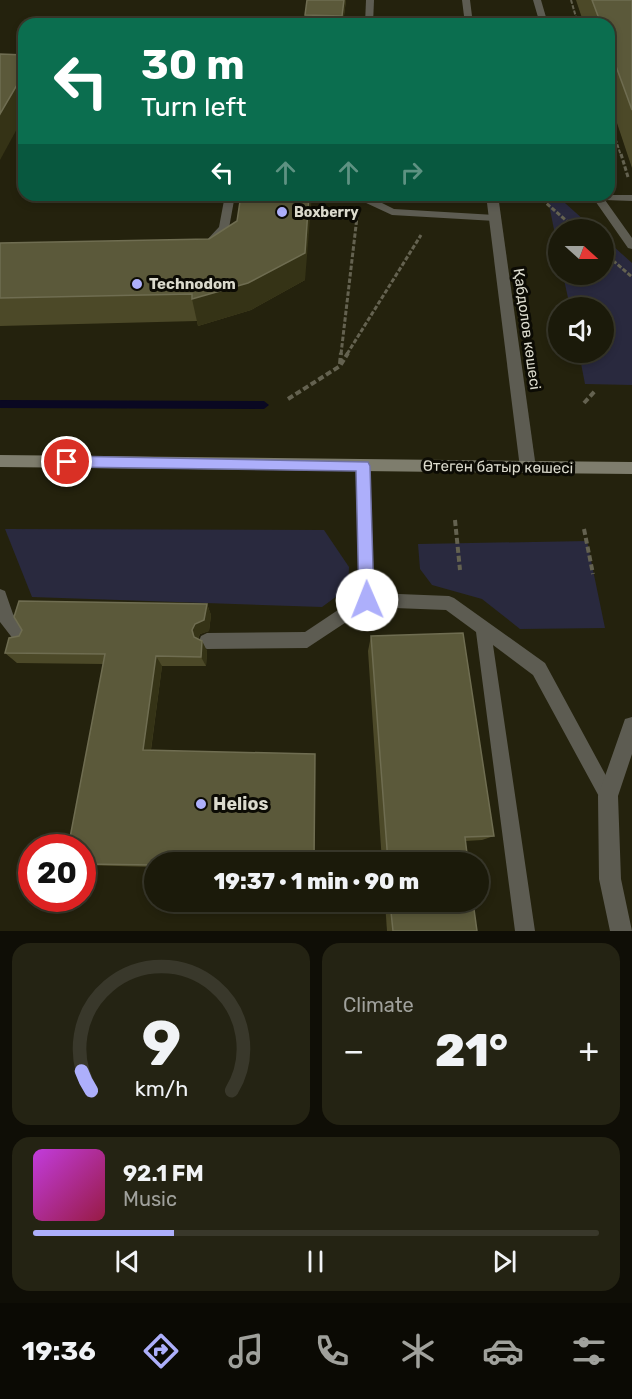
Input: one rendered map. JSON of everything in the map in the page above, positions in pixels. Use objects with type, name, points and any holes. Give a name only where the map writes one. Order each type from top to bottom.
[{"type":"main road","name":"Өтеген батыр көшесі","points":[[0,460],[632,468]]},
{"type":"street","points":[[466,0],[468,18]]},
{"type":"street","name":"Қабдолов көшесі","points":[[493,201],[528,468]]},
{"type":"street","points":[[621,931],[610,879],[608,796],[632,726]]},
{"type":"lane","points":[[369,18],[370,0]]},
{"type":"lane","points":[[537,0],[542,18]]},
{"type":"lane","points":[[615,197],[632,198]]},
{"type":"lane","points":[[204,250],[224,228],[229,201]]},
{"type":"lane","points":[[370,201],[392,212],[495,218]]},
{"type":"lane","points":[[600,201],[631,244]]},
{"type":"lane","points":[[363,466],[367,600]]},
{"type":"lane","points":[[0,596],[6,618],[23,639]]},
{"type":"lane","points":[[207,640],[308,640],[367,600],[449,603],[539,669],[608,796]]},
{"type":"lane","points":[[483,628],[525,931]]},
{"type":"path","points":[[571,0],[576,18]]},
{"type":"path","points":[[615,137],[628,177],[632,177]]},
{"type":"path","points":[[544,201],[564,219]]},
{"type":"path","points":[[340,366],[358,206]]},
{"type":"path","points":[[288,399],[340,366],[433,214]]},
{"type":"path","points":[[614,262],[632,278]]},
{"type":"path","points":[[584,403],[595,391]]},
{"type":"path","points":[[455,520],[460,570]]},
{"type":"path","points":[[584,529],[593,573]]},
{"type":"shaded area","points":[[548,201],[563,201],[583,219],[552,219]]},
{"type":"shaded area","points":[[614,247],[632,263],[632,385],[585,384],[581,363],[614,363],[614,297],[568,297],[565,285],[614,285]]},
{"type":"shaded area","points":[[5,529],[324,530],[349,567],[348,588],[322,607],[32,597]]},
{"type":"shaded area","points":[[587,541],[605,628],[520,629],[482,599],[432,585],[420,569],[418,544]]},
{"type":"building","points":[[307,0],[344,0],[342,16],[305,15]]},
{"type":"building","points":[[592,0],[632,0],[632,110],[615,63],[615,18],[599,18]]},
{"type":"building","points":[[0,54],[18,55],[18,83],[0,114]]},
{"type":"building","points":[[240,201],[309,201],[305,253],[248,283],[192,299],[192,294],[0,298],[0,243],[209,239],[237,221]]},
{"type":"building","points":[[19,601],[207,604],[204,620],[195,624],[192,630],[194,637],[202,641],[201,657],[156,656],[143,750],[315,754],[314,852],[144,852],[144,865],[96,864],[96,834],[71,834],[105,654],[5,653],[9,638],[19,636],[22,630],[14,617]]},
{"type":"building","points":[[463,633],[494,836],[465,837],[467,852],[387,852],[371,636]]},
{"type":"building","points":[[391,912],[474,912],[477,931],[393,931]]},
{"type":"waterway","points":[[0,404],[264,405]]},
{"type":"place","name":"Boxberry","points":[[282,212]]},
{"type":"place","name":"Technodom","points":[[137,284]]},
{"type":"place","name":"Helios","points":[[201,804]]},
{"type":"route","points":[[67,462],[363,466],[367,600]]}]
